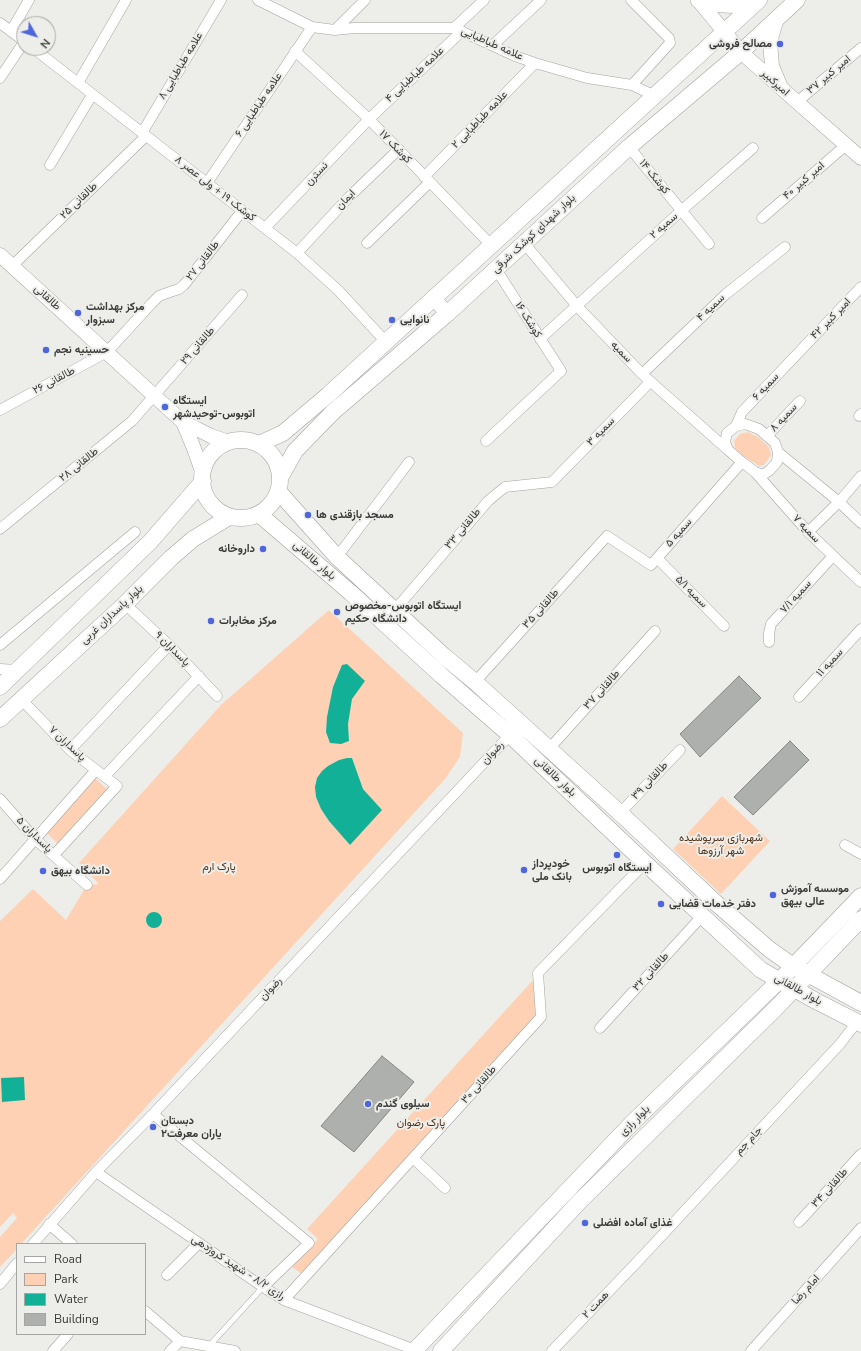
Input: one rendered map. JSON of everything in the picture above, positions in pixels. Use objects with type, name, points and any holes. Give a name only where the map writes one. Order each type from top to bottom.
[{"type":"main road","points":[[698,0],[715,5],[733,6],[754,0]]},
{"type":"main road","name":"امیرکبیر","points":[[698,0],[741,52],[861,158]]},
{"type":"main road","name":"بلوار شهدای کوشک شرقی","points":[[259,444],[283,433],[328,395],[655,96],[724,30],[759,0]]},
{"type":"main road","name":"بلوار شهدای کوشک شرقی","points":[[280,484],[295,450],[333,412],[447,314],[629,147],[741,52],[797,0]]},
{"type":"main road","points":[[777,18],[770,42],[772,66],[782,89]]},
{"type":"main road","name":"طالقانی","points":[[0,255],[183,422]]},
{"type":"main road","points":[[434,298],[447,314]]},
{"type":"main road","points":[[183,422],[211,436],[229,442]]},
{"type":"main road","points":[[183,422],[194,446],[203,476]]},
{"type":"main road","points":[[244,440],[259,444],[266,448],[276,461],[280,484],[272,505],[260,514],[245,519],[229,517],[222,514],[210,504],[206,498],[203,490],[205,463],[212,453],[222,445],[229,442],[244,440]]},
{"type":"main road","points":[[0,687],[150,542],[203,476]]},
{"type":"main road","name":"بلوار طالقانی","points":[[280,484],[337,557],[394,611],[620,813],[716,903],[769,949],[793,966],[861,1003]]},
{"type":"main road","name":"بلوار طالقانی","points":[[260,514],[510,735],[761,970],[859,1023]]},
{"type":"main road","name":"بلوار پاسداران غربی","points":[[0,719],[125,604],[171,558],[193,539],[229,517]]},
{"type":"main road","name":"بلوار رازی","points":[[414,1350],[632,1123],[779,981],[861,896]]},
{"type":"main road","points":[[809,974],[861,919]]},
{"type":"main road","name":"بلوار رازی","points":[[441,1351],[579,1202],[809,974]]},
{"type":"main road","points":[[567,1190],[579,1202]]},
{"type":"street","points":[[11,31],[29,0]]},
{"type":"street","points":[[78,83],[126,0]]},
{"type":"street","name":"علامه طباطبایی ۸","points":[[144,134],[221,0]]},
{"type":"street","name":"علامه طباطبایی","points":[[258,0],[312,27],[335,30],[354,28],[458,29],[515,56],[535,63],[587,78],[632,85],[655,96]]},
{"type":"street","points":[[335,30],[365,0]]},
{"type":"street","name":"علامه طباطبایی ۴","points":[[369,119],[458,29],[484,0]]},
{"type":"street","points":[[493,45],[541,0]]},
{"type":"street","points":[[631,0],[669,38],[670,43],[632,85]]},
{"type":"street","points":[[0,23],[16,35]]},
{"type":"street","name":"علامه طباطبایی ۶","points":[[207,183],[312,27]]},
{"type":"street","name":"امیر کبیر ۳۷","points":[[797,102],[861,48]]},
{"type":"street","name":"کوشک ۱۷","points":[[295,51],[369,119],[492,246]]},
{"type":"street","points":[[0,78],[16,54]]},
{"type":"street","name":"کوشک ۱۹ + ولی عصر ۸","points":[[43,56],[297,253],[338,290],[386,342]]},
{"type":"street","name":"علامه طباطبایی ۲","points":[[367,243],[535,63]]},
{"type":"street","points":[[50,165],[92,95]]},
{"type":"street","name":"نسترن","points":[[265,228],[369,119]]},
{"type":"street","name":"طالقانی ۲۵","points":[[12,266],[144,134]]},
{"type":"street","name":"امیر کبیر ۴۰","points":[[762,218],[846,145]]},
{"type":"street","name":"کوشک ۱۴","points":[[629,147],[709,244]]},
{"type":"street","name":"سمیه ۲","points":[[540,339],[753,148]]},
{"type":"street","name":"ایمان","points":[[297,253],[349,197],[399,150]]},
{"type":"street","name":"طالقانی ۲۷","points":[[107,352],[159,296],[179,289],[184,285],[242,211]]},
{"type":"street","name":"سمیه","points":[[524,243],[577,306],[642,374],[728,450]]},
{"type":"street","name":"سمیه ۴","points":[[642,374],[726,294],[786,247]]},
{"type":"street","name":"کوشک ۱۶","points":[[486,440],[561,371],[496,269]]},
{"type":"street","name":"امیر کبیر ۴۲","points":[[800,350],[861,287]]},
{"type":"street","name":"طالقانی ۲۹","points":[[154,397],[242,296]]},
{"type":"street","name":"سمیه ۶","points":[[736,426],[742,412],[800,350]]},
{"type":"street","name":"طالقانی ۲۶","points":[[0,410],[107,352]]},
{"type":"street","name":"سمیه ۳","points":[[552,482],[650,382]]},
{"type":"street","name":"طالقانی ۲۸","points":[[0,529],[132,421],[154,397]]},
{"type":"street","name":"سمیه ۸","points":[[767,436],[800,401]]},
{"type":"street","points":[[778,452],[777,462],[763,475],[755,472],[728,450],[725,442],[727,433],[736,426],[745,424],[759,429],[774,444],[778,452],[861,523]]},
{"type":"street","points":[[337,557],[409,462]]},
{"type":"street","name":"سمیه ۵","points":[[607,536],[651,565],[742,462]]},
{"type":"street","name":"سمیه ۷","points":[[755,472],[808,532],[861,582]]},
{"type":"street","points":[[808,532],[861,476]]},
{"type":"street","name":"طالقانی ۳۳","points":[[394,611],[488,501],[505,487],[552,482]]},
{"type":"street","points":[[0,645],[135,532]]},
{"type":"street","name":"طالقانی ۳۵","points":[[475,682],[607,536]]},
{"type":"street","name":"سمیه ۷/۱","points":[[769,642],[769,632],[772,624],[833,556]]},
{"type":"street","name":"سمیه ۵/۱","points":[[657,558],[724,626]]},
{"type":"street","name":"پاسداران ۹","points":[[125,604],[169,645],[217,696]]},
{"type":"street","name":"سمیه ۱۱","points":[[799,697],[861,629]]},
{"type":"street","name":"طالقانی ۳۷","points":[[549,749],[655,631]]},
{"type":"street","points":[[70,750],[169,645]]},
{"type":"street","points":[[0,669],[18,670]]},
{"type":"street","points":[[0,879],[100,773],[199,676]]},
{"type":"street","name":"پاسداران ۷","points":[[21,699],[70,750],[117,786],[54,855]]},
{"type":"street","name":"رضوان","points":[[34,1243],[96,1172],[153,1114],[510,735]]},
{"type":"street","name":"طالقانی ۳۹","points":[[620,813],[680,750]]},
{"type":"street","name":"پاسداران ۵","points":[[0,799],[36,840],[87,885]]},
{"type":"street","points":[[845,844],[861,854]]},
{"type":"street","name":"طالقانی ۳۰","points":[[284,1300],[541,1017],[538,973],[645,863]]},
{"type":"street","name":"طالقانی ۳۲","points":[[600,1028],[702,916]]},
{"type":"street","name":"جام جم","points":[[639,1260],[859,1023]]},
{"type":"street","points":[[153,1114],[310,1243],[263,1287]]},
{"type":"street","name":"طالقانی ۳۴","points":[[800,1222],[861,1154]]},
{"type":"street","points":[[413,1158],[445,1188]]},
{"type":"street","name":"رازی ۸/۲ - شهید کروژدهی","points":[[96,1172],[284,1300],[414,1350]]},
{"type":"street","points":[[49,1224],[71,1243]]},
{"type":"street","name":"امام رضا","points":[[751,1351],[861,1228]]},
{"type":"street","points":[[167,1275],[199,1243]]},
{"type":"street","name":"همت ۲","points":[[552,1351],[639,1260]]},
{"type":"street","points":[[0,1284],[16,1264]]},
{"type":"street","points":[[146,1312],[180,1341],[235,1351]]},
{"type":"street","points":[[53,1351],[67,1335]]},
{"type":"street","points":[[170,1351],[180,1341]]},
{"type":"lane","points":[[208,1346],[263,1287]]},
{"type":"green space","points":[[748,432],[758,437],[769,447],[771,455],[764,465],[759,466],[735,448],[734,441],[740,434]]},
{"type":"green space","name":"پارک ارم","points":[[329,610],[463,733],[460,757],[445,779],[22,1243],[16,1243],[16,1250],[0,1267],[0,1237],[17,1218],[13,1213],[0,1227],[0,921],[33,889],[66,920],[87,885],[99,884],[79,863],[221,705]],"holes":[[[343,665],[364,681],[352,698],[348,724],[349,741],[333,687]],[[352,758],[363,789],[370,797],[329,821],[321,809],[316,797],[334,763],[339,760]]]},
{"type":"green space","points":[[95,778],[109,791],[59,845],[45,831]]},
{"type":"green space","name":"شهربازی سرپوشیده شهر آرزوها","points":[[722,796],[770,841],[721,894],[673,849]]},
{"type":"green space","name":"پارک رضوان","points":[[533,980],[536,1017],[302,1274],[292,1267],[318,1239],[307,1229]]},
{"type":"water","points":[[347,664],[365,681],[352,699],[348,724],[349,741],[341,744],[330,743],[326,732],[327,717],[333,687],[342,665]]},
{"type":"water","points":[[352,758],[363,789],[382,810],[350,845],[329,821],[321,809],[316,797],[315,787],[317,778],[322,771],[339,760]]},
{"type":"water","points":[[154,912],[160,914],[162,920],[160,926],[154,928],[148,926],[146,920],[148,914]]},
{"type":"water","points":[[24,1077],[25,1100],[2,1102],[1,1078]]},
{"type":"building","points":[[739,676],[761,698],[700,757],[680,734]]},
{"type":"building","points":[[790,741],[809,760],[753,815],[734,797]]},
{"type":"building","name":"سیلوی گندم","points":[[382,1056],[414,1082],[354,1152],[321,1126]]},
{"type":"place","name":"مصالح فروشی","points":[[780,44]]},
{"type":"place","name":"مرکز بهداشت سبزوار","points":[[78,313]]},
{"type":"place","name":"نانوایی","points":[[392,320]]},
{"type":"place","name":"حسینیه نجم","points":[[46,350]]},
{"type":"place","name":"ایستگاه اتوبوس-توحیدشهر","points":[[165,407]]},
{"type":"place","name":"مسجد بازقندی ها","points":[[308,515]]},
{"type":"place","name":"داروخانه","points":[[263,549]]},
{"type":"place","name":"ایستگاه اتوبوس-مخصوص دانشگاه حکیم","points":[[337,612]]},
{"type":"place","name":"مرکز مخابرات","points":[[211,621]]},
{"type":"place","name":"ایستگاه اتوبوس","points":[[617,855]]},
{"type":"place","name":"خودپرداز بانک ملی","points":[[524,870]]},
{"type":"place","name":"دانشگاه بیهق","points":[[43,871]]},
{"type":"place","name":"موسسه آموزش عالی بیهق","points":[[773,895]]},
{"type":"place","name":"دفتر خدمات قضایی","points":[[661,904]]},
{"type":"place","name":"سیلوی گندم","points":[[368,1104]]},
{"type":"place","name":"دبستان یاران معرفت۲","points":[[153,1127]]},
{"type":"place","name":"غذای آماده افضلی","points":[[585,1223]]}]
